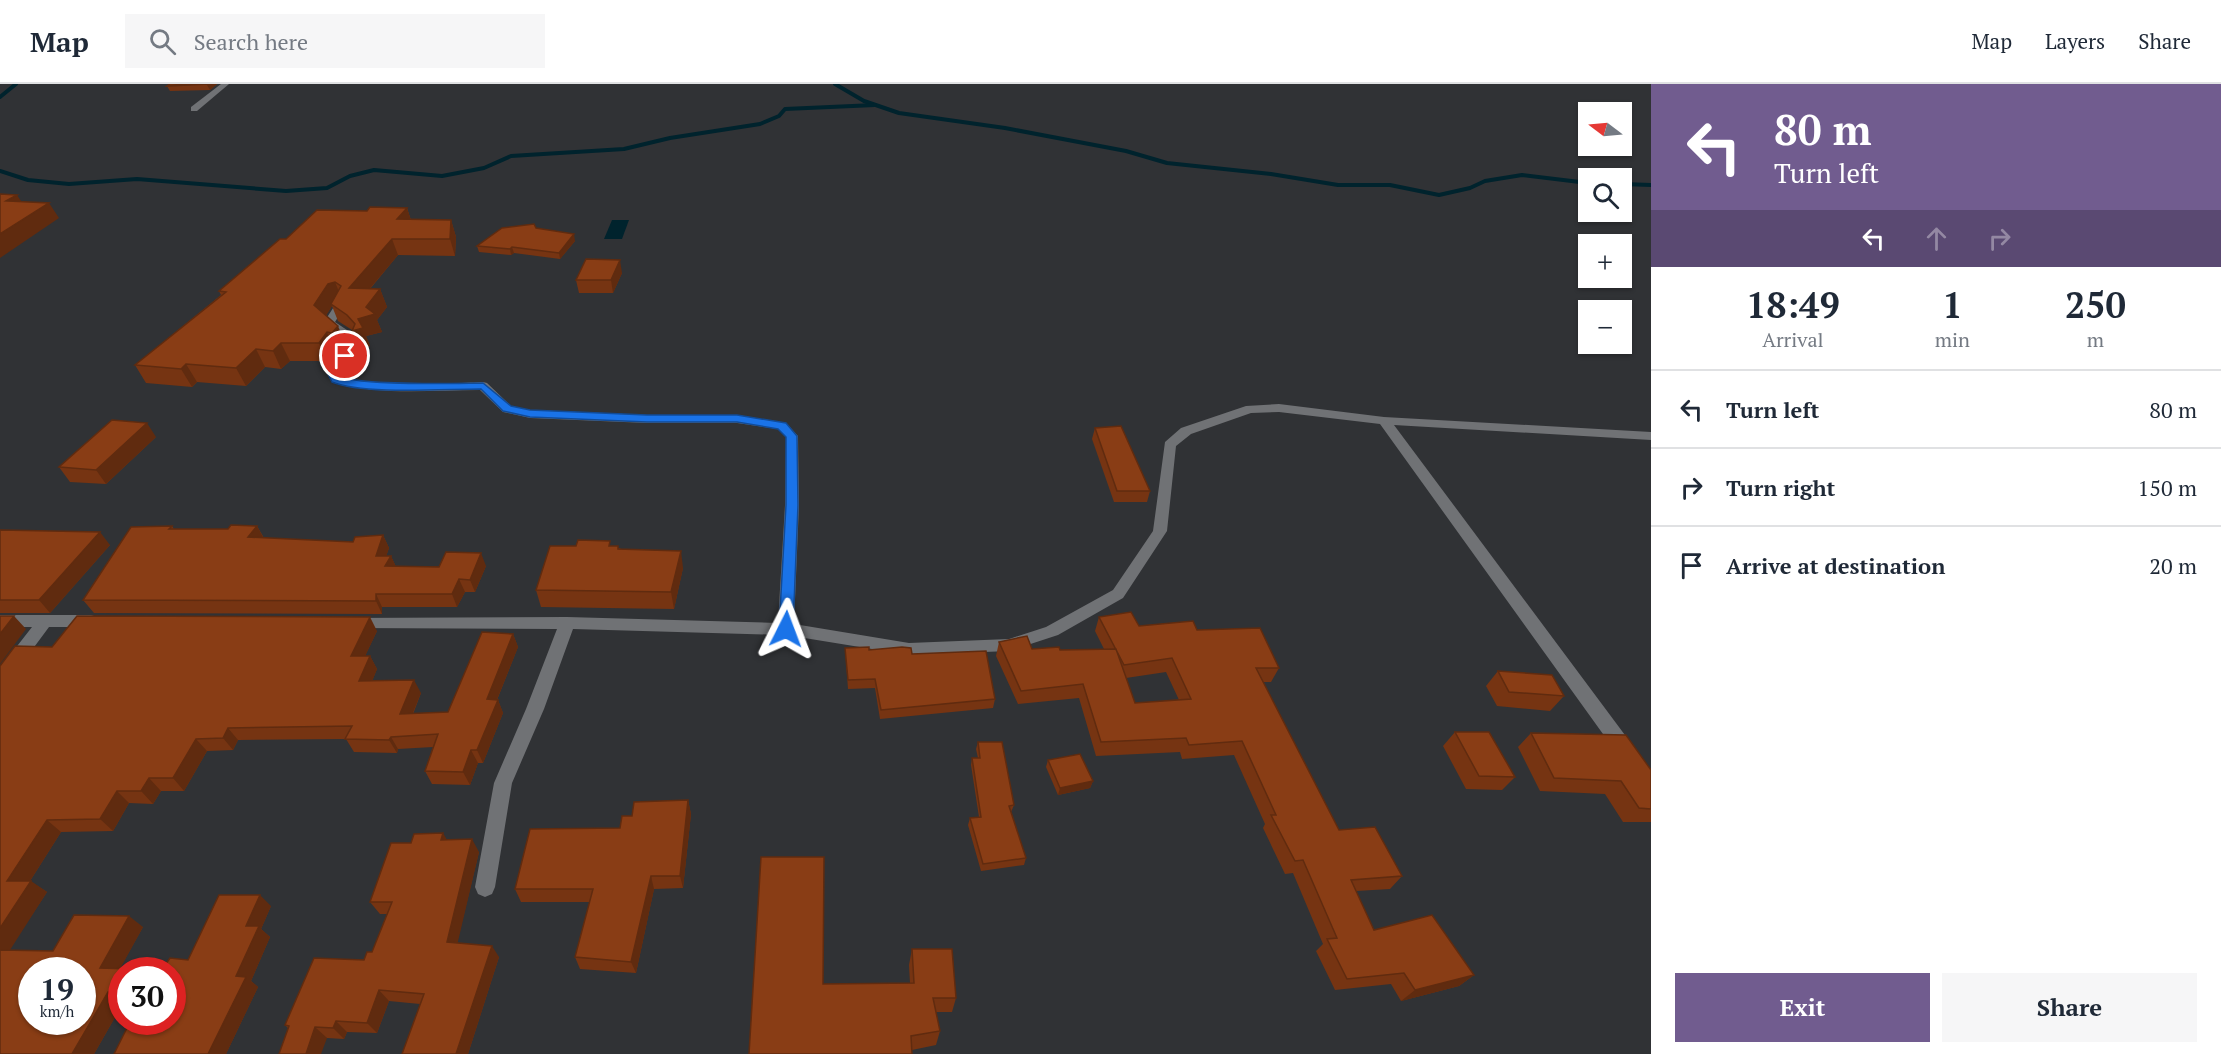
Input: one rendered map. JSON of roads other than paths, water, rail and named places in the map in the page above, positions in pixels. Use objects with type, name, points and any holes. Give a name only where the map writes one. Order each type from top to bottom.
[{"type":"street","points":[[194,109],[225,84]]},
{"type":"street","points":[[341,304],[329,322],[333,327],[351,337],[354,342],[333,374],[336,380],[342,382],[372,386],[483,386],[507,409],[530,414],[647,419],[737,419],[782,426],[792,436],[792,505],[786,629]]},
{"type":"street","points":[[342,622],[567,623],[786,629],[909,649],[1009,645],[1052,631],[1118,594],[1160,531],[1170,445],[1186,431],[1250,409],[1279,408],[1384,421],[1651,436]]},
{"type":"street","points":[[1384,421],[1651,785]]},
{"type":"street","points":[[0,621],[105,621]]},
{"type":"street","points":[[0,680],[45,621]]},
{"type":"street","points":[[485,887],[503,783],[535,709],[567,623]]},
{"type":"water","points":[[612,220],[629,220],[622,239],[604,239]]},
{"type":"waterway","points":[[0,97],[16,84]]},
{"type":"waterway","points":[[835,84],[864,101],[899,113],[1005,128],[1126,151],[1167,163],[1271,174],[1338,185],[1390,185],[1439,195],[1470,188],[1485,181],[1522,175],[1578,182]]},
{"type":"waterway","points":[[0,171],[28,180],[69,184],[137,179],[286,191],[327,188],[350,176],[374,170],[442,176],[484,168],[511,156],[624,149],[670,138],[760,124],[779,116],[785,109],[875,105]]},
{"type":"waterway","points":[[1632,184],[1651,185]]}]
